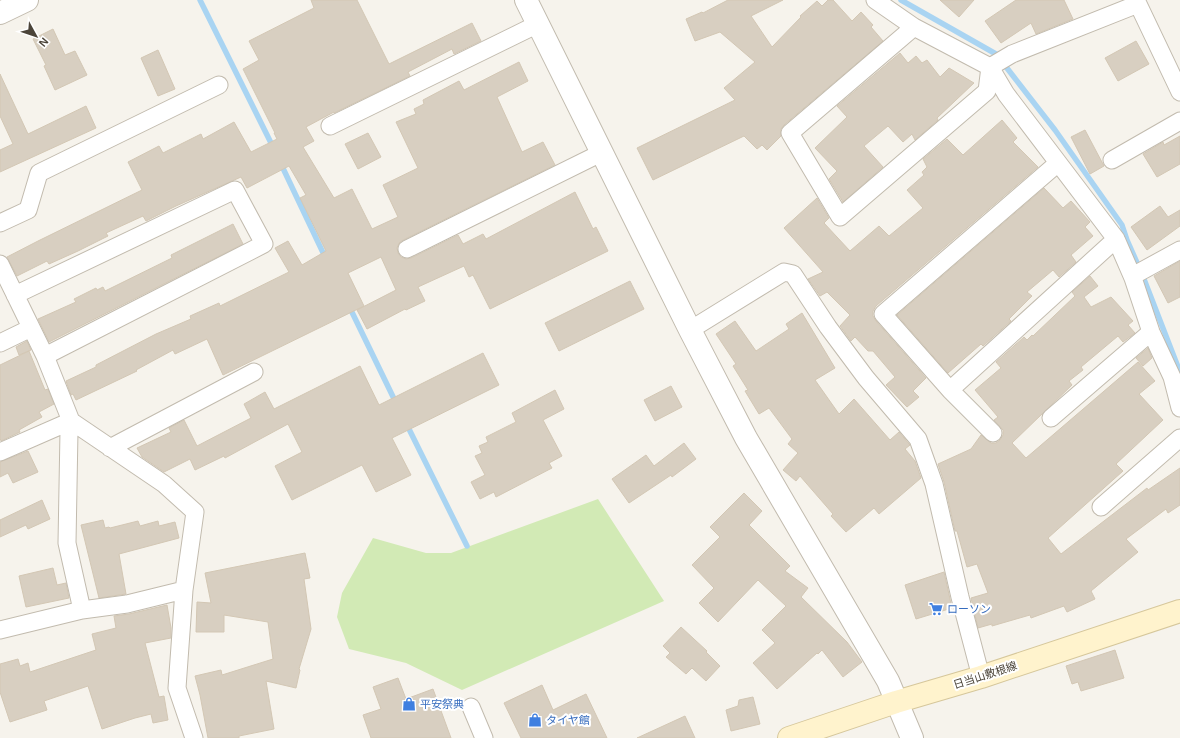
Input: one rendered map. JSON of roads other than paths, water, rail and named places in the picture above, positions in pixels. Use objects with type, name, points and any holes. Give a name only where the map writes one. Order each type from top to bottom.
[{"type":"main road","name":"日当山敷根線","points":[[789,738],[896,702],[981,677],[1180,611]]},
{"type":"street","points":[[0,13],[26,0]]},
{"type":"street","points":[[526,0],[601,153],[746,438],[888,681],[912,738]]},
{"type":"street","points":[[875,0],[914,27],[999,62]]},
{"type":"street","points":[[914,27],[790,134],[840,218],[987,91],[999,62],[1138,4],[1180,92]]},
{"type":"street","points":[[330,126],[538,24]]},
{"type":"street","points":[[999,62],[1006,94],[1140,272],[1151,332],[1176,375],[1180,408]]},
{"type":"street","points":[[0,223],[28,210],[39,173],[219,85]]},
{"type":"street","points":[[1112,160],[1180,121]]},
{"type":"street","points":[[406,249],[601,153]]},
{"type":"street","points":[[993,433],[950,390],[883,314],[1058,163]]},
{"type":"street","points":[[8,288],[235,190],[264,244],[45,356]]},
{"type":"street","points":[[950,390],[1116,239]]},
{"type":"street","points":[[1140,272],[1180,250]]},
{"type":"street","points":[[0,264],[8,288],[45,356],[71,421],[69,431],[67,543],[82,610]]},
{"type":"street","points":[[690,330],[784,272],[793,274],[828,327],[866,378],[918,439],[934,484],[960,597],[981,677]]},
{"type":"street","points":[[0,343],[31,328]]},
{"type":"street","points":[[1051,418],[1151,332]]},
{"type":"street","points":[[110,448],[254,372]]},
{"type":"street","points":[[71,421],[164,484],[195,512],[184,590],[177,688],[194,738]]},
{"type":"street","points":[[0,452],[71,421]]},
{"type":"street","points":[[1102,507],[1180,438]]},
{"type":"street","points":[[0,630],[82,610],[127,604],[184,590]]},
{"type":"street","points":[[471,707],[484,738]]},
{"type":"waterway","points":[[200,0],[274,149]]},
{"type":"waterway","points":[[901,0],[996,54],[1055,130],[1122,225],[1180,372]]},
{"type":"waterway","points":[[281,164],[326,259]]},
{"type":"waterway","points":[[349,306],[397,405]]},
{"type":"waterway","points":[[406,423],[467,546]]},
{"type":"place","name":"ローソン","points":[[936,609]]},
{"type":"place","name":"平安祭典","points":[[409,704]]},
{"type":"place","name":"タイヤ館","points":[[535,720]]}]
